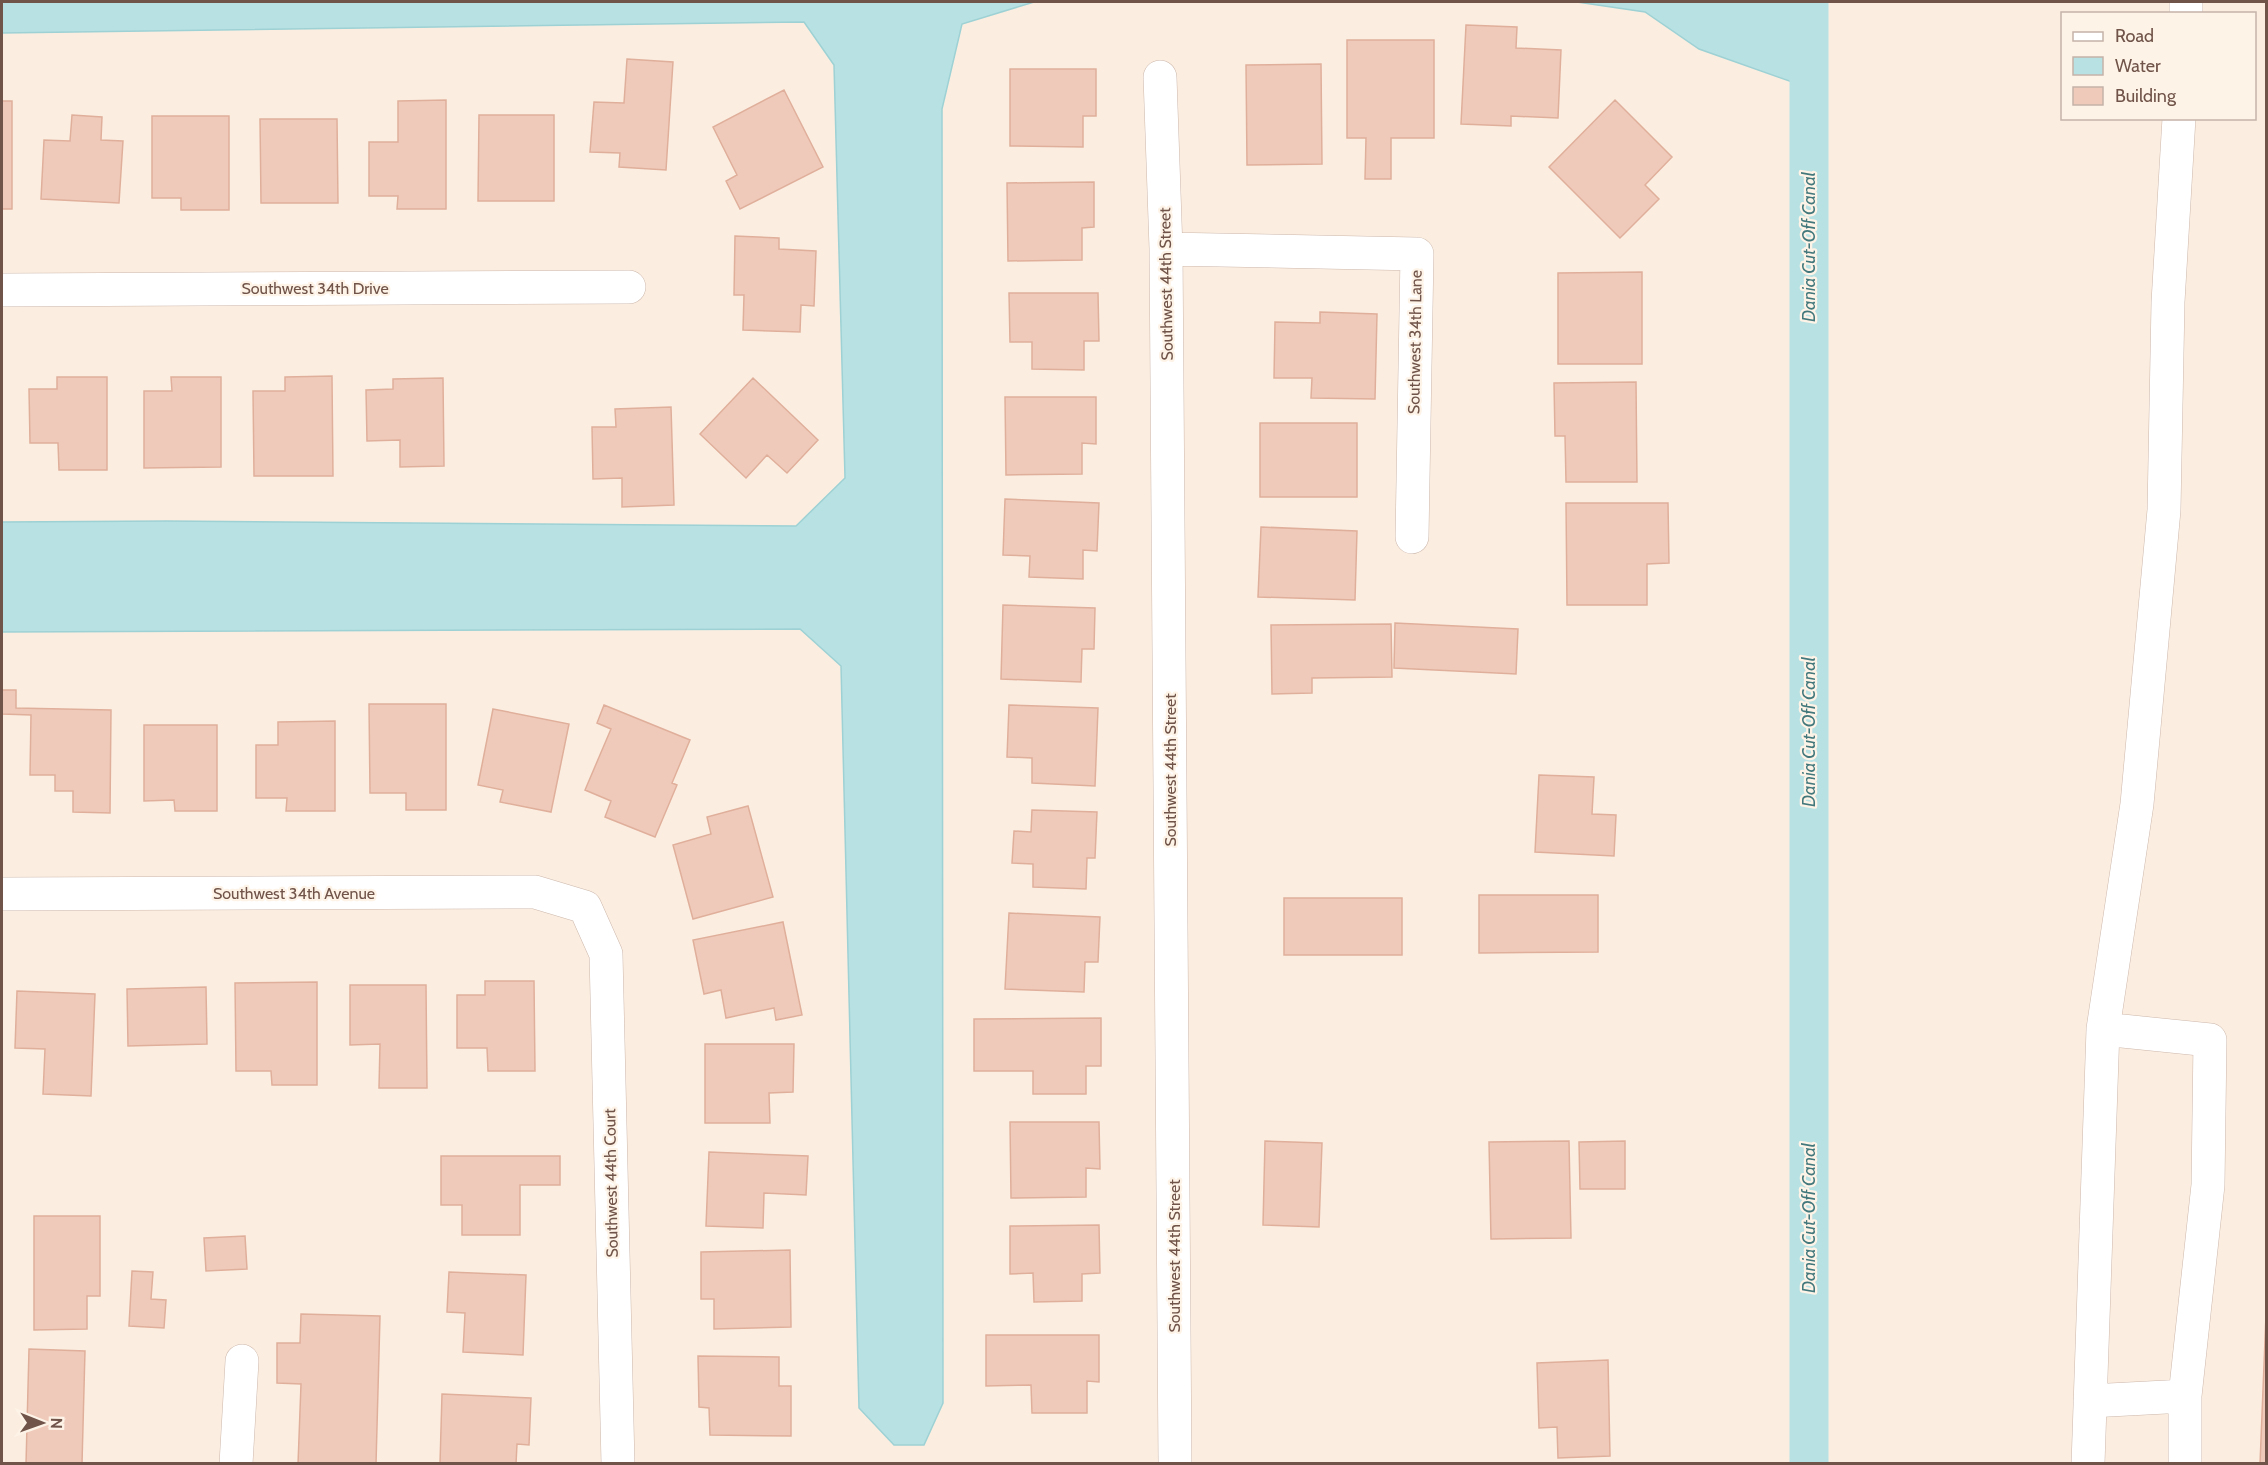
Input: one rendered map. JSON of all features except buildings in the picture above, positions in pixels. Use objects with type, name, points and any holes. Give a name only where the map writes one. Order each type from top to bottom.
[{"type":"street","name":"Southwest 44th Street","points":[[1160,77],[1166,249],[1175,1464]]},
{"type":"street","points":[[2088,1464],[2103,1029],[2136,804],[2164,510],[2169,302],[2179,120]]},
{"type":"street","name":"Southwest 34th Lane","points":[[1166,249],[1417,254],[1412,537]]},
{"type":"street","name":"Southwest 34th Drive","points":[[2,290],[629,286]]},
{"type":"street","name":"Southwest 34th Avenue","points":[[2,894],[535,892],[585,907]]},
{"type":"street","name":"Southwest 44th Court","points":[[585,907],[606,954],[618,1464]]},
{"type":"street","points":[[2103,1029],[2210,1040],[2208,1185],[2185,1396],[2185,1464]]},
{"type":"street","points":[[236,1464],[242,1361]]},
{"type":"street","points":[[2090,1401],[2185,1396]]},
{"type":"water","points":[[2,2],[1034,2],[962,24],[942,109],[943,1403],[924,1445],[894,1445],[859,1408],[841,666],[800,629],[2,632],[2,522],[167,521],[796,526],[845,478],[834,65],[804,22],[2,33]]},
{"type":"water","points":[[1577,2],[1809,2],[1809,88],[1699,49],[1645,12]]},
{"type":"waterway","name":"Dania Cut-Off Canal","points":[[1809,2],[1809,1464]]}]
